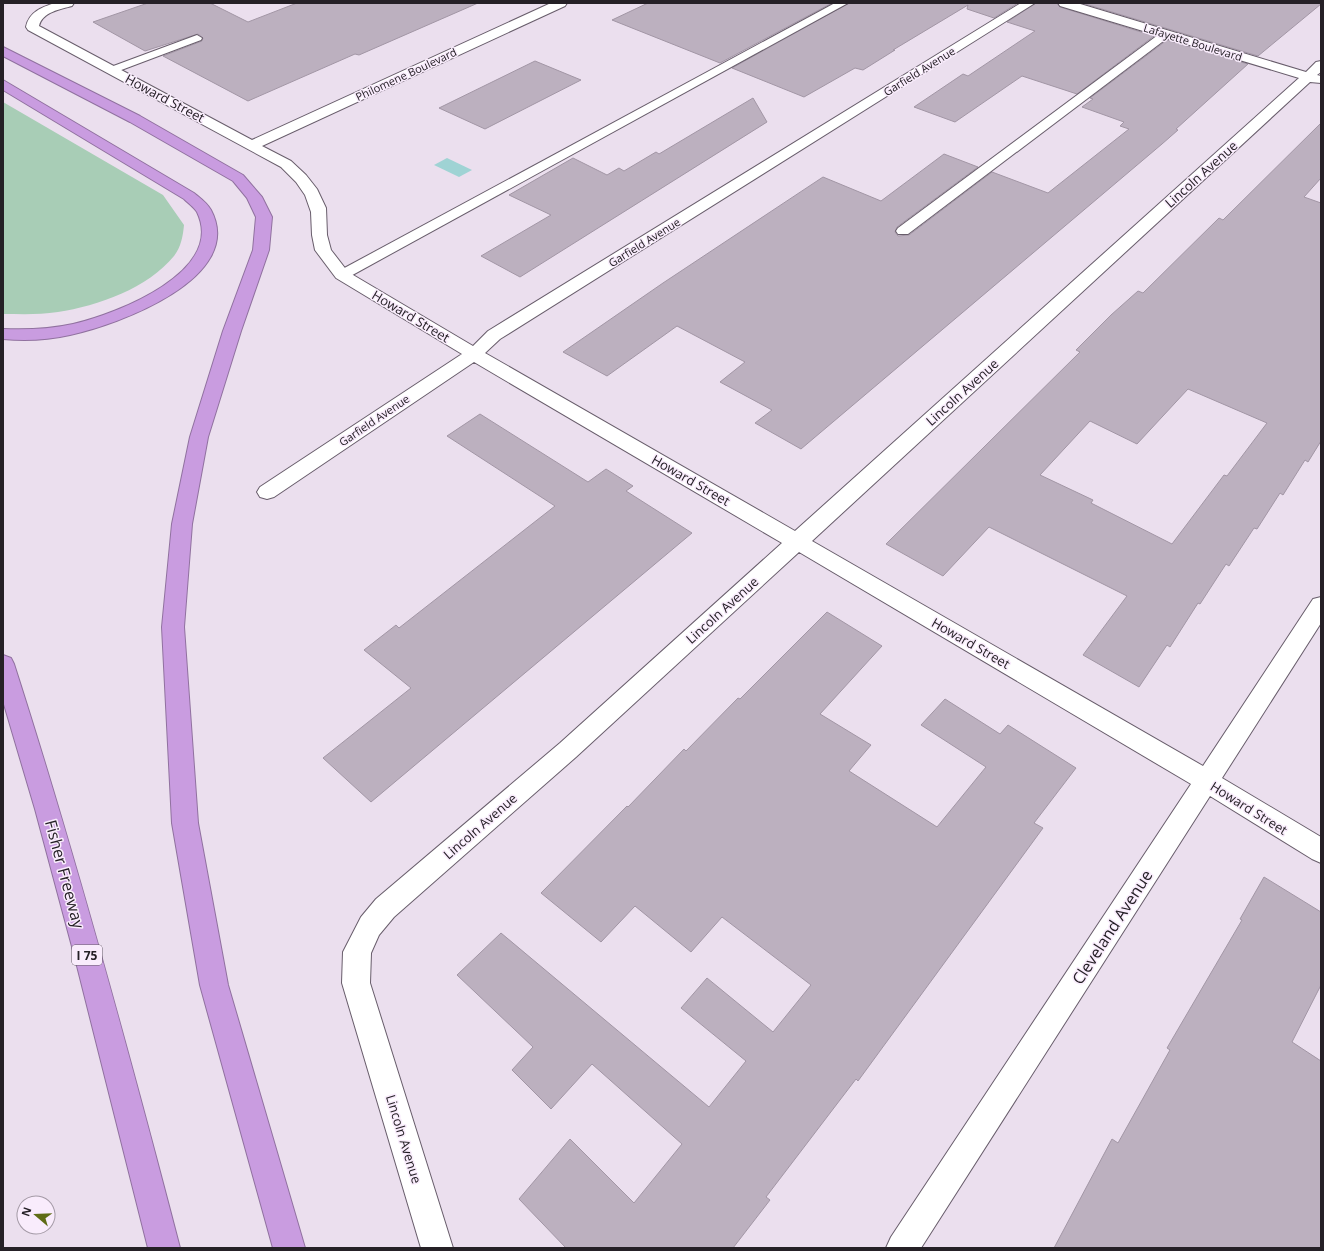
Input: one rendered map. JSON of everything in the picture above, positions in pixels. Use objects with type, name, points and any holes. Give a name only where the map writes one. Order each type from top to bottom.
[{"type":"highway","points":[[3,51],[135,118],[238,178],[254,197],[264,217],[261,250],[232,331],[200,437],[182,524],[173,627],[185,823],[214,985],[289,1248]]},
{"type":"highway","points":[[3,84],[189,196],[204,210],[210,227],[208,246],[199,263],[179,283],[151,301],[116,317],[77,328],[44,334],[3,334]]},
{"type":"highway","name":"Fisher Freeway","points":[[3,664],[41,782],[120,1073],[164,1248]]},
{"type":"street","points":[[50,5],[68,3]]},
{"type":"street","name":"Philomene Boulevard","points":[[252,145],[561,3]]},
{"type":"street","name":"Garfield Avenue","points":[[267,492],[474,354],[494,335],[1029,3]]},
{"type":"street","name":"Lafayette Boulevard","points":[[1064,3],[1166,34],[1317,74]]},
{"type":"street","name":"Howard Street","points":[[50,5],[35,18],[32,27],[286,164],[308,186],[318,208],[320,238],[323,249],[331,263],[342,275],[474,354],[1138,739],[1321,851]]},
{"type":"street","name":"Lincoln Avenue","points":[[437,1248],[356,983],[357,952],[370,926],[385,908],[568,750],[1317,74]]},
{"type":"street","name":"Cleveland Avenue","points":[[902,1248],[1321,605]]},
{"type":"lane","points":[[342,275],[843,3]]},
{"type":"lane","points":[[904,231],[1166,34]]},
{"type":"lane","points":[[112,70],[197,38]]},
{"type":"shaded area","points":[[3,102],[163,195],[184,225],[180,245],[174,256],[151,277],[121,294],[105,300],[73,309],[51,313],[3,314]]},
{"type":"shaded area","points":[[447,158],[472,170],[459,177],[434,165]]},
{"type":"building","points":[[148,3],[210,3],[248,22],[297,3],[478,3],[359,55],[355,54],[248,101],[163,56],[202,41],[203,38],[198,34],[145,51],[93,22]]},
{"type":"building","points":[[648,3],[832,3],[720,63],[612,20]]},
{"type":"building","points":[[849,3],[1018,3],[994,18],[967,9],[968,5],[893,50],[895,50],[863,70],[855,68],[804,97],[732,68]]},
{"type":"building","points":[[1036,3],[1057,3],[1060,7],[1154,36],[1077,94],[1022,76],[955,122],[914,107],[963,74],[968,76],[1035,31],[1007,22]]},
{"type":"building","points":[[1082,3],[1321,3],[1321,4],[1258,56]]},
{"type":"building","points":[[1167,40],[1248,64],[1176,129],[1178,130],[1162,144],[801,449],[755,423],[772,410],[720,382],[745,362],[677,326],[607,376],[563,352],[663,283],[823,177],[881,201],[944,154],[978,167],[897,227],[895,232],[898,236],[909,235],[992,172],[1048,193],[1129,129],[1120,126],[1124,122],[1082,107],[1093,99],[1090,98]]},
{"type":"building","points":[[535,61],[581,80],[485,129],[439,108]]},
{"type":"building","points":[[753,98],[767,122],[520,277],[481,256],[551,215],[509,195],[573,158],[607,175],[619,168],[624,171],[656,152],[659,154]]},
{"type":"building","points":[[1321,123],[1321,178],[1304,197],[1321,203],[1321,441],[1308,462],[1305,460],[1283,495],[1280,493],[1257,529],[1254,528],[1229,566],[1226,564],[1200,604],[1198,603],[1170,647],[1167,645],[1139,687],[1083,655],[1127,596],[989,527],[943,576],[886,544],[1080,352],[1076,350],[1111,315],[1138,291],[1143,293],[1219,218],[1223,220]],"holes":[[[1188,389],[1267,423],[1227,476],[1224,475],[1172,544],[1091,503],[1093,500],[1040,475],[1090,421],[1137,444]]]},
{"type":"building","points":[[480,414],[588,482],[606,469],[633,486],[626,491],[692,533],[371,802],[323,758],[411,688],[364,650],[396,625],[399,628],[555,506],[447,436]]},
{"type":"building","points":[[827,612],[882,646],[820,714],[871,745],[849,771],[937,827],[986,767],[921,725],[945,699],[1000,734],[1008,725],[1076,768],[1034,823],[1043,828],[858,1081],[856,1079],[766,1197],[770,1200],[733,1248],[566,1248],[519,1199],[570,1139],[634,1203],[682,1144],[592,1064],[551,1109],[512,1070],[533,1047],[457,975],[501,933],[709,1107],[746,1061],[681,1008],[707,978],[773,1032],[811,985],[722,917],[691,952],[635,906],[601,942],[541,893],[684,749],[686,751],[738,698],[740,699]]},
{"type":"building","points":[[1264,877],[1321,912],[1321,985],[1292,1042],[1321,1061],[1321,1248],[1054,1248],[1112,1139],[1118,1143],[1170,1050],[1167,1048],[1242,920],[1240,919]]}]
